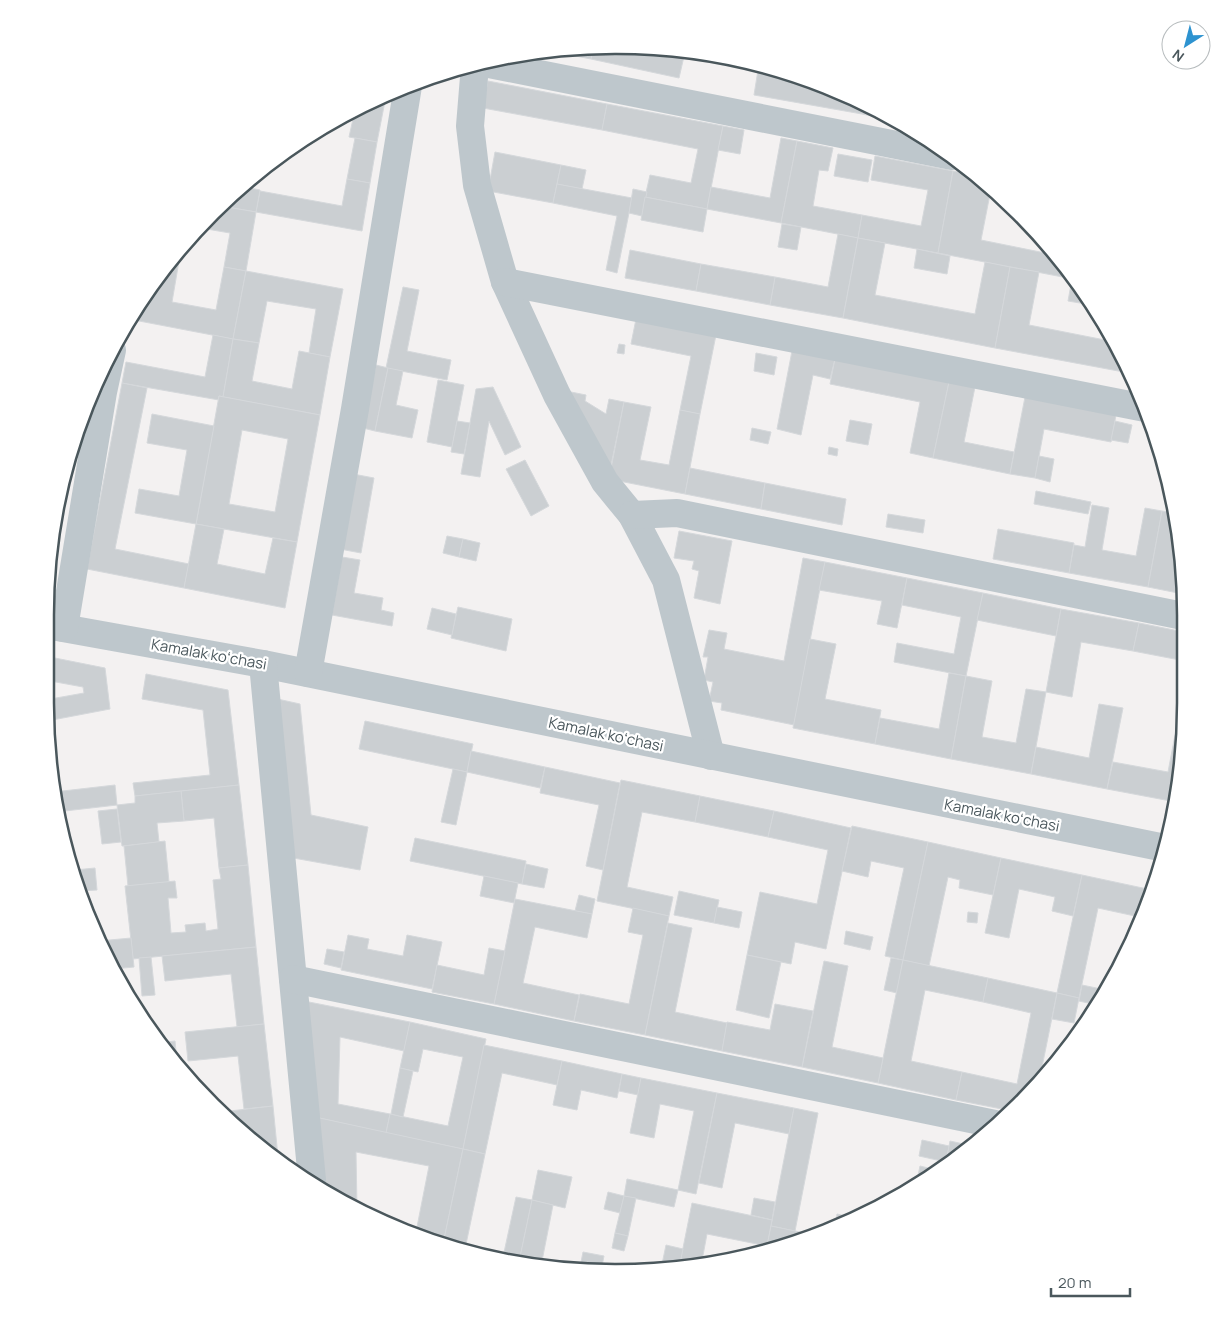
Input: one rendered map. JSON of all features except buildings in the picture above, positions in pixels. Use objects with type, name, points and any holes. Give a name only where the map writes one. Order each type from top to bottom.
[{"type":"street","points":[[500,66],[934,152]]},
{"type":"street","points":[[474,72],[470,126],[477,185],[505,282],[557,395],[605,482],[632,515],[666,580],[711,756]]},
{"type":"street","points":[[308,673],[355,409],[407,95]]},
{"type":"street","points":[[505,282],[1136,406]]},
{"type":"street","points":[[55,627],[97,400]]},
{"type":"street","points":[[632,515],[677,513],[1177,615]]},
{"type":"street","name":"Kamalak koʻchasi","points":[[55,627],[263,664],[1158,847]]},
{"type":"street","points":[[263,664],[312,1175]]},
{"type":"street","points":[[293,979],[989,1122]]}]
